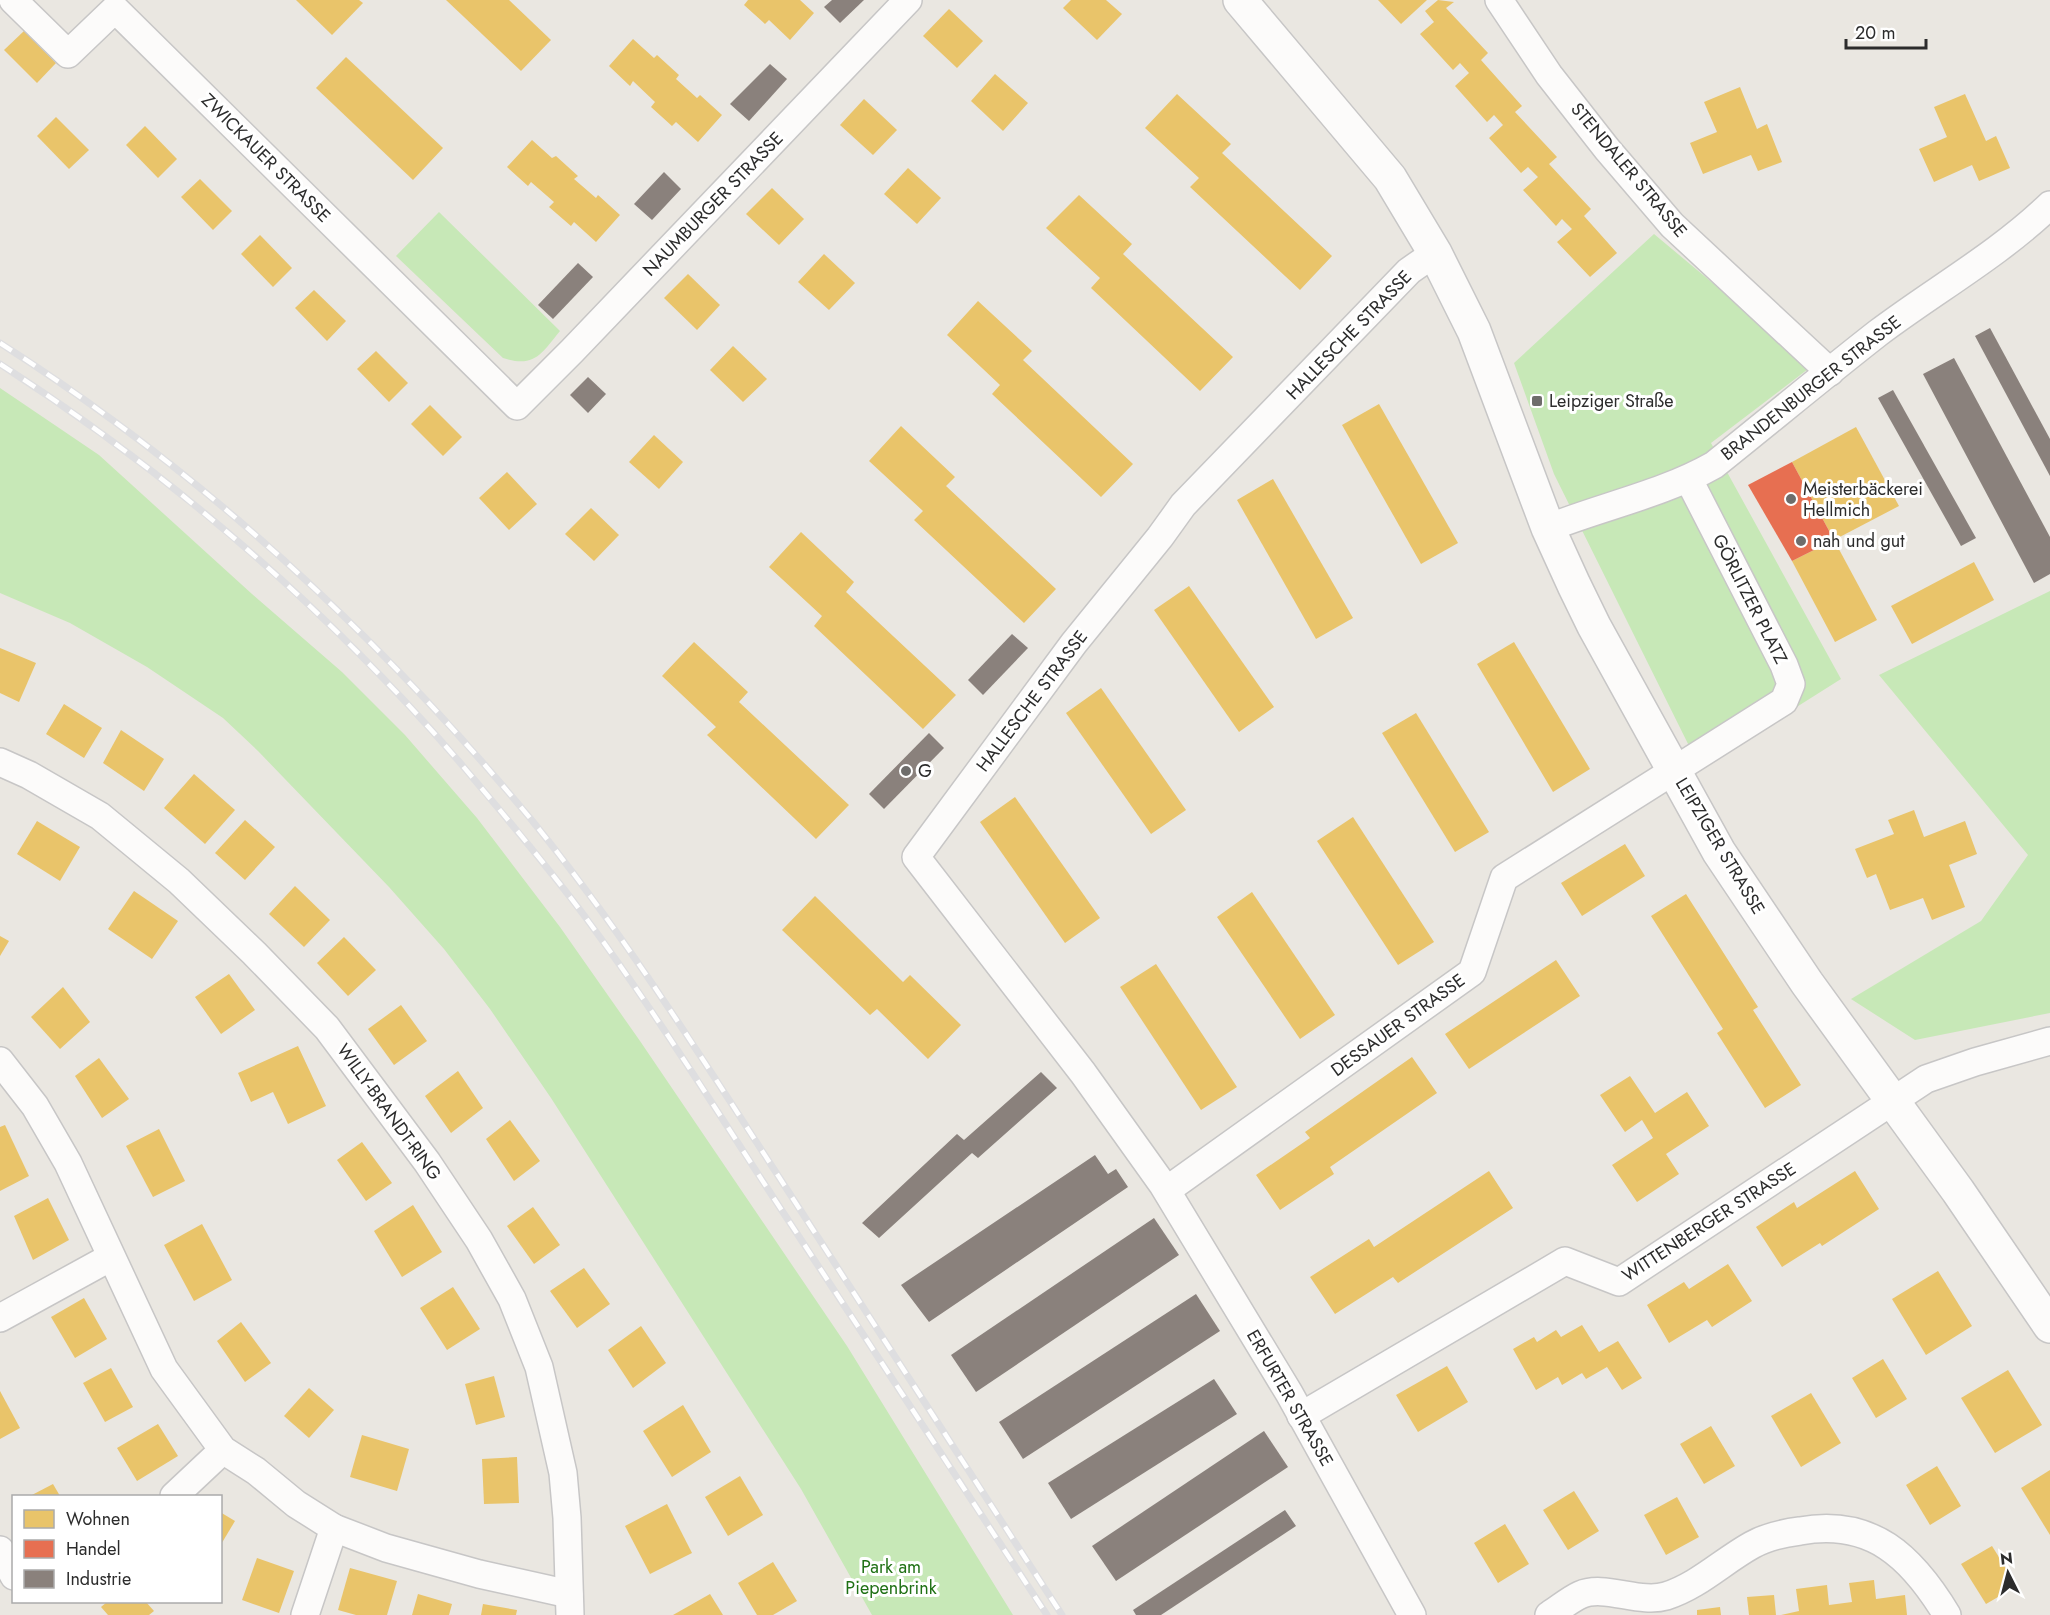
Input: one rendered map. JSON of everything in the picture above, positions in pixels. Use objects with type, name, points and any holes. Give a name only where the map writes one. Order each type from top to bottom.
[{"type":"main road","name":"LEIPZIGER STRASSE","points":[[1240,0],[1390,178],[1435,253],[1474,331],[1548,528],[1594,626],[1719,852],[1807,983],[1958,1191],[2050,1326]]},
{"type":"street","name":"ZWICKAUER STRASSE","points":[[13,0],[68,54],[119,5],[517,406]]},
{"type":"street","name":"NAUMBURGER STRASSE","points":[[517,406],[908,0]]},
{"type":"street","name":"STENDALER STRASSE","points":[[1507,3],[1550,75],[1607,149],[1672,225],[1830,372]]},
{"type":"street","name":"BRANDENBURGER STRASSE","points":[[1548,528],[1585,513],[1689,480],[1714,465],[1879,333],[1975,266],[2050,205]]},
{"type":"street","name":"HALLESCHE STRASSE","points":[[1165,1187],[1083,1073],[916,857],[1074,643],[1183,505],[1408,271],[1435,253]]},
{"type":"street","name":"GÖRLITZER PLATZ","points":[[1674,771],[1784,701],[1791,684],[1784,665],[1689,480]]},
{"type":"street","name":"WILLY-BRANDT-RING","points":[[0,762],[29,775],[100,816],[179,881],[327,1028],[427,1162],[479,1240],[512,1299],[539,1368],[563,1473],[570,1605],[479,1574],[386,1548],[334,1528],[296,1504],[256,1471],[222,1450],[164,1370],[68,1163],[35,1106],[0,1061]]},
{"type":"street","name":"DESSAUER STRASSE","points":[[1165,1187],[1472,972],[1503,878],[1674,771]]},
{"type":"street","points":[[1893,1101],[1926,1079],[2050,1041]]},
{"type":"street","name":"WITTENBERGER STRASSE","points":[[1301,1416],[1565,1261],[1619,1282],[1893,1101]]},
{"type":"street","name":"ERFURTER STRASSE","points":[[1165,1187],[1301,1416],[1412,1615]]},
{"type":"street","points":[[0,1318],[111,1257]]},
{"type":"street","points":[[176,1495],[222,1450]]},
{"type":"street","points":[[1549,1615],[1581,1594],[1599,1592],[1659,1598],[1682,1591],[1754,1544],[1786,1533],[1818,1527],[1849,1529],[1883,1544],[1911,1564],[1947,1615]]},
{"type":"street","points":[[305,1615],[334,1528]]},
{"type":"street","points":[[0,1550],[12,1572]]},
{"type":"green space","points":[[439,212],[560,331],[536,357],[523,361],[503,358],[396,256]]},
{"type":"green space","points":[[1654,234],[1812,366],[1711,443],[1841,679],[1700,768],[1554,474],[1514,363]]},
{"type":"green space","name":"Park am Piepenbrink","points":[[0,388],[99,455],[342,672],[405,735],[477,818],[560,927],[640,1041],[847,1346],[1013,1615],[872,1615],[801,1489],[551,1098],[490,1009],[444,949],[389,887],[258,751],[223,718],[147,667],[70,623],[0,593]]},
{"type":"green space","points":[[2050,591],[2050,1013],[1915,1040],[1851,999],[1981,921],[2028,855],[1879,675]]},
{"type":"building: Wohnen","points":[[296,0],[359,0],[363,3],[332,35]]},
{"type":"building: Wohnen","points":[[446,0],[509,0],[551,40],[521,71]]},
{"type":"building: Wohnen","points":[[748,0],[800,0],[814,13],[790,40],[769,20],[765,24],[744,5]]},
{"type":"building: Wohnen","points":[[1071,0],[1106,0],[1122,14],[1097,40],[1063,8]]},
{"type":"building: Wohnen","points":[[1378,0],[1427,0],[1401,24]]},
{"type":"building: Wohnen","points":[[1438,0],[1454,2],[1446,8],[1488,53],[1481,60],[1522,106],[1515,112],[1557,157],[1549,164],[1591,209],[1584,216],[1617,253],[1590,277],[1557,242],[1572,229],[1562,219],[1556,226],[1523,190],[1538,177],[1528,167],[1521,173],[1489,138],[1503,125],[1494,115],[1487,122],[1455,86],[1469,73],[1460,63],[1453,70],[1420,34],[1434,22],[1425,11]]},
{"type":"building: Wohnen","points":[[949,9],[983,41],[957,68],[923,36]]},
{"type":"building: Wohnen","points":[[24,31],[56,63],[37,83],[4,50]]},
{"type":"building: Wohnen","points":[[633,39],[654,58],[657,55],[679,75],[676,79],[697,98],[700,95],[722,115],[698,142],[676,122],[672,126],[651,107],[655,102],[633,81],[630,86],[609,66]]},
{"type":"building: Wohnen","points":[[346,57],[443,148],[413,180],[316,88]]},
{"type":"building: Wohnen","points":[[995,74],[1028,103],[1003,131],[971,101]]},
{"type":"building: Wohnen","points":[[1740,87],[1757,129],[1767,124],[1782,162],[1758,171],[1751,155],[1703,174],[1690,143],[1717,132],[1704,102]]},
{"type":"building: Wohnen","points":[[1177,94],[1231,144],[1222,153],[1332,256],[1300,290],[1190,187],[1199,178],[1145,128]]},
{"type":"building: Wohnen","points":[[1965,94],[1986,141],[1996,136],[2010,168],[1979,181],[1972,165],[1934,182],[1919,149],[1947,137],[1934,107]]},
{"type":"building: Wohnen","points":[[864,99],[897,130],[873,155],[840,125]]},
{"type":"building: Wohnen","points":[[56,117],[89,150],[69,169],[37,136]]},
{"type":"building: Wohnen","points":[[145,126],[177,159],[158,178],[126,145]]},
{"type":"building: Wohnen","points":[[532,140],[552,158],[556,156],[578,176],[574,179],[596,198],[598,195],[620,215],[596,242],[574,222],[571,226],[549,207],[554,202],[531,182],[528,186],[507,167]]},
{"type":"building: Wohnen","points":[[908,168],[941,198],[917,224],[884,194]]},
{"type":"building: Wohnen","points":[[200,179],[232,211],[213,230],[181,197]]},
{"type":"building: Wohnen","points":[[772,188],[804,219],[779,245],[746,214]]},
{"type":"building: Wohnen","points":[[1079,195],[1132,244],[1123,254],[1233,357],[1200,391],[1091,288],[1100,278],[1046,228]]},
{"type":"building: Wohnen","points":[[260,235],[292,268],[273,287],[241,254]]},
{"type":"building: Wohnen","points":[[824,254],[855,283],[829,310],[798,282]]},
{"type":"building: Wohnen","points":[[688,274],[720,305],[697,330],[664,298]]},
{"type":"building: Wohnen","points":[[314,290],[346,321],[327,341],[295,308]]},
{"type":"building: Wohnen","points":[[978,301],[1032,351],[1023,360],[1133,464],[1101,497],[992,394],[1000,385],[947,335]]},
{"type":"building: Wohnen","points":[[733,346],[767,379],[743,402],[710,370]]},
{"type":"building: Wohnen","points":[[376,351],[408,383],[389,402],[357,369]]},
{"type":"building: Wohnen","points":[[1379,404],[1458,543],[1421,564],[1342,425]]},
{"type":"building: Wohnen","points":[[430,405],[462,437],[443,456],[411,424]]},
{"type":"building: Wohnen","points":[[901,426],[955,477],[946,486],[1056,589],[1024,623],[914,520],[923,511],[869,461]]},
{"type":"building: Wohnen","points":[[1856,427],[1899,506],[1834,540],[1792,462]]},
{"type":"building: Wohnen","points":[[654,435],[683,462],[659,489],[629,462]]},
{"type":"building: Wohnen","points":[[507,472],[537,504],[509,530],[479,498]]},
{"type":"building: Wohnen","points":[[1273,479],[1353,618],[1316,639],[1237,500]]},
{"type":"building: Wohnen","points":[[591,508],[619,535],[594,561],[565,534]]},
{"type":"building: Wohnen","points":[[801,532],[854,582],[846,592],[956,695],[923,729],[814,626],[822,616],[769,567]]},
{"type":"building: Wohnen","points":[[1834,540],[1877,620],[1835,642],[1792,561]]},
{"type":"building: Wohnen","points":[[1974,562],[1994,600],[1912,644],[1891,606]]},
{"type":"building: Wohnen","points":[[1189,586],[1274,707],[1239,732],[1154,610]]},
{"type":"building: Wohnen","points":[[694,642],[748,692],[739,702],[849,805],[816,839],[707,735],[716,727],[662,676]]},
{"type":"building: Wohnen","points":[[1514,642],[1590,769],[1553,792],[1477,664]]},
{"type":"building: Wohnen","points":[[0,648],[36,663],[19,702],[0,693]]},
{"type":"building: Wohnen","points":[[1101,688],[1186,810],[1151,834],[1066,713]]},
{"type":"building: Wohnen","points":[[64,704],[102,728],[84,758],[46,734]]},
{"type":"building: Wohnen","points":[[1416,713],[1489,832],[1455,852],[1382,733]]},
{"type":"building: Wohnen","points":[[121,730],[164,759],[144,791],[103,763]]},
{"type":"building: Wohnen","points":[[194,774],[235,810],[205,844],[164,808]]},
{"type":"building: Wohnen","points":[[1015,797],[1100,918],[1065,943],[980,822]]},
{"type":"building: Wohnen","points":[[1914,810],[1924,837],[1965,821],[1977,854],[1949,865],[1965,907],[1932,920],[1923,898],[1890,910],[1876,874],[1867,878],[1855,849],[1894,834],[1888,820]]},
{"type":"building: Wohnen","points":[[1353,817],[1434,942],[1398,965],[1317,841]]},
{"type":"building: Wohnen","points":[[245,820],[275,847],[245,880],[215,853]]},
{"type":"building: Wohnen","points":[[37,821],[80,847],[60,881],[17,854]]},
{"type":"building: Wohnen","points":[[1625,844],[1645,876],[1582,916],[1561,883]]},
{"type":"building: Wohnen","points":[[295,886],[330,920],[304,947],[269,914]]},
{"type":"building: Wohnen","points":[[134,891],[178,921],[152,959],[108,929]]},
{"type":"building: Wohnen","points":[[1252,892],[1335,1015],[1300,1039],[1217,917]]},
{"type":"building: Wohnen","points":[[1686,894],[1758,1007],[1753,1010],[1801,1085],[1765,1108],[1717,1033],[1723,1029],[1651,916]]},
{"type":"building: Wohnen","points":[[815,896],[903,982],[910,975],[961,1025],[928,1059],[877,1009],[870,1015],[782,930]]},
{"type":"building: Wohnen","points":[[0,936],[9,941],[0,956]]},
{"type":"building: Wohnen","points":[[344,937],[376,970],[348,996],[317,963]]},
{"type":"building: Wohnen","points":[[1556,960],[1580,996],[1469,1069],[1445,1034]]},
{"type":"building: Wohnen","points":[[1156,964],[1237,1087],[1201,1110],[1120,987]]},
{"type":"building: Wohnen","points":[[229,974],[255,1010],[221,1034],[195,997]]},
{"type":"building: Wohnen","points":[[63,987],[90,1022],[60,1049],[31,1017]]},
{"type":"building: Wohnen","points":[[401,1005],[427,1041],[394,1065],[368,1029]]},
{"type":"building: Wohnen","points":[[298,1046],[326,1106],[288,1124],[273,1092],[251,1102],[238,1073]]},
{"type":"building: Wohnen","points":[[1412,1057],[1437,1093],[1330,1167],[1334,1174],[1280,1210],[1256,1175],[1310,1138],[1305,1132]]},
{"type":"building: Wohnen","points":[[99,1058],[129,1099],[102,1118],[75,1076]]},
{"type":"building: Wohnen","points":[[458,1071],[483,1108],[451,1133],[425,1096]]},
{"type":"building: Wohnen","points":[[1630,1076],[1655,1113],[1687,1092],[1709,1126],[1666,1154],[1679,1174],[1637,1202],[1612,1165],[1653,1138],[1642,1120],[1625,1132],[1600,1095]]},
{"type":"building: Wohnen","points":[[510,1120],[540,1161],[514,1181],[486,1139]]},
{"type":"building: Wohnen","points":[[5,1125],[29,1176],[0,1191],[0,1127]]},
{"type":"building: Wohnen","points":[[159,1129],[185,1181],[153,1197],[126,1146]]},
{"type":"building: Wohnen","points":[[362,1142],[392,1183],[366,1201],[337,1160]]},
{"type":"building: Wohnen","points":[[1489,1171],[1513,1208],[1398,1283],[1393,1277],[1335,1314],[1310,1277],[1369,1239],[1374,1247]]},
{"type":"building: Wohnen","points":[[1855,1171],[1879,1209],[1822,1246],[1820,1243],[1782,1267],[1756,1227],[1794,1202],[1797,1208]]},
{"type":"building: Wohnen","points":[[48,1198],[69,1240],[33,1260],[14,1216]]},
{"type":"building: Wohnen","points":[[413,1205],[442,1252],[402,1277],[374,1231]]},
{"type":"building: Wohnen","points":[[533,1207],[560,1245],[534,1264],[507,1226]]},
{"type":"building: Wohnen","points":[[202,1224],[232,1280],[194,1301],[164,1245]]},
{"type":"building: Wohnen","points":[[1728,1264],[1752,1301],[1712,1327],[1707,1320],[1669,1343],[1647,1305],[1684,1282],[1689,1289]]},
{"type":"building: Wohnen","points":[[584,1268],[610,1304],[577,1328],[550,1291]]},
{"type":"building: Wohnen","points":[[1938,1271],[1972,1326],[1926,1355],[1892,1299]]},
{"type":"building: Wohnen","points":[[453,1287],[480,1329],[447,1350],[420,1308]]},
{"type":"building: Wohnen","points":[[84,1298],[107,1339],[75,1358],[51,1317]]},
{"type":"building: Wohnen","points":[[241,1322],[271,1363],[245,1382],[217,1341]]},
{"type":"building: Wohnen","points":[[1582,1325],[1599,1352],[1618,1341],[1642,1378],[1622,1390],[1607,1367],[1586,1379],[1582,1373],[1562,1385],[1558,1377],[1536,1390],[1513,1349],[1534,1337],[1537,1342],[1556,1330],[1561,1337]]},
{"type":"building: Wohnen","points":[[641,1326],[666,1363],[633,1388],[608,1350]]},
{"type":"building: Wohnen","points":[[1883,1359],[1907,1399],[1876,1418],[1852,1378]]},
{"type":"building: Wohnen","points":[[1447,1366],[1468,1402],[1418,1432],[1396,1395]]},
{"type":"building: Wohnen","points":[[111,1368],[133,1407],[105,1422],[83,1383]]},
{"type":"building: Wohnen","points":[[2008,1370],[2042,1425],[1995,1453],[1961,1398]]},
{"type":"building: Wohnen","points":[[494,1376],[505,1417],[476,1425],[465,1384]]},
{"type":"building: Wohnen","points":[[309,1388],[334,1410],[309,1438],[284,1416]]},
{"type":"building: Wohnen","points":[[0,1391],[20,1428],[0,1439]]},
{"type":"building: Wohnen","points":[[1811,1393],[1841,1443],[1801,1467],[1771,1416]]},
{"type":"building: Wohnen","points":[[683,1405],[711,1452],[672,1477],[643,1431]]},
{"type":"building: Wohnen","points":[[158,1424],[178,1456],[137,1481],[117,1448]]},
{"type":"building: Wohnen","points":[[1711,1426],[1735,1466],[1704,1484],[1680,1444]]},
{"type":"building: Wohnen","points":[[362,1435],[409,1449],[397,1491],[350,1477]]},
{"type":"building: Wohnen","points":[[517,1457],[519,1503],[484,1504],[482,1459]]},
{"type":"building: Wohnen","points":[[1937,1466],[1961,1506],[1930,1525],[1906,1485]]},
{"type":"building: Wohnen","points":[[2050,1470],[2050,1535],[2021,1488]]},
{"type":"building: Wohnen","points":[[740,1476],[763,1515],[728,1536],[705,1497]]},
{"type":"building: Wohnen","points":[[53,1484],[59,1495],[32,1495]]},
{"type":"building: Wohnen","points":[[1574,1491],[1599,1531],[1568,1550],[1543,1510]]},
{"type":"building: Wohnen","points":[[1677,1497],[1699,1537],[1666,1555],[1644,1515]]},
{"type":"building: Wohnen","points":[[667,1504],[692,1553],[650,1574],[625,1526]]},
{"type":"building: Wohnen","points":[[222,1513],[235,1521],[222,1543]]},
{"type":"building: Wohnen","points":[[1505,1524],[1529,1564],[1498,1583],[1474,1543]]},
{"type":"building: Wohnen","points":[[1992,1546],[2017,1586],[1986,1604],[1961,1564]]},
{"type":"building: Wohnen","points":[[257,1558],[294,1571],[279,1613],[242,1600]]},
{"type":"building: Wohnen","points":[[773,1562],[797,1601],[773,1615],[757,1615],[738,1583]]},
{"type":"building: Wohnen","points":[[350,1568],[397,1581],[387,1615],[356,1615],[338,1610]]},
{"type":"building: Wohnen","points":[[1874,1580],[1876,1599],[1905,1595],[1907,1615],[1781,1615],[1799,1611],[1796,1589],[1827,1585],[1829,1605],[1852,1602],[1849,1583]]},
{"type":"building: Wohnen","points":[[418,1594],[452,1604],[449,1615],[412,1615]]},
{"type":"building: Wohnen","points":[[710,1594],[723,1615],[673,1615]]},
{"type":"building: Wohnen","points":[[1774,1595],[1776,1615],[1749,1615],[1747,1597]]},
{"type":"building: Wohnen","points":[[106,1603],[147,1603],[154,1611],[149,1615],[108,1615],[101,1607]]},
{"type":"building: Wohnen","points":[[483,1604],[517,1610],[516,1615],[481,1615]]},
{"type":"building: Wohnen","points":[[1720,1607],[1721,1615],[1697,1615],[1697,1610]]},
{"type":"building: Handel","points":[[1792,462],[1834,540],[1792,561],[1748,485]]},
{"type":"building: Industrie","points":[[832,0],[864,0],[840,23],[824,7]]},
{"type":"building: Industrie","points":[[770,64],[787,79],[749,121],[730,104]]},
{"type":"building: Industrie","points":[[664,172],[681,189],[652,220],[634,204]]},
{"type":"building: Industrie","points":[[578,263],[593,277],[553,319],[538,305]]},
{"type":"building: Industrie","points":[[1990,328],[2050,439],[2050,476],[1975,336]]},
{"type":"building: Industrie","points":[[1954,358],[2050,537],[2050,574],[2034,583],[1923,374]]},
{"type":"building: Industrie","points":[[588,377],[606,394],[588,413],[570,395]]},
{"type":"building: Industrie","points":[[1893,390],[1976,538],[1961,546],[1878,398]]},
{"type":"building: Industrie","points":[[1012,634],[1028,648],[983,695],[968,680]]},
{"type":"building: Industrie","name":"G","points":[[929,733],[944,748],[884,809],[869,794]]},
{"type":"building: Industrie","points":[[1041,1072],[1057,1088],[978,1158],[972,1153],[879,1238],[862,1223],[957,1134],[964,1140]]},
{"type":"building: Industrie","points":[[1095,1155],[1108,1174],[1116,1169],[1128,1187],[929,1322],[901,1285]]},
{"type":"building: Industrie","points":[[1154,1218],[1179,1255],[976,1392],[951,1355]]},
{"type":"building: Industrie","points":[[1196,1294],[1220,1331],[1023,1459],[999,1422]]},
{"type":"building: Industrie","points":[[1214,1379],[1237,1414],[1071,1519],[1048,1483]]},
{"type":"building: Industrie","points":[[1264,1431],[1288,1467],[1116,1581],[1092,1546]]},
{"type":"building: Industrie","points":[[1285,1510],[1296,1526],[1161,1615],[1136,1615],[1133,1610]]},
{"type":"railway","points":[[0,343],[146,445],[216,501],[283,560],[349,621],[411,685],[472,750],[530,818],[597,905],[690,1040],[1062,1615]]},
{"type":"railway","points":[[0,364],[63,406],[184,496],[298,595],[405,702],[506,817],[586,918],[659,1022],[1047,1615]]},
{"type":"place","name":"Leipziger Straße","points":[[1537,401]]},
{"type":"place","name":"Meisterbäckerei Hellmich","points":[[1791,499]]},
{"type":"place","name":"nah und gut","points":[[1801,541]]},
{"type":"place","name":"G","points":[[906,771]]}]
